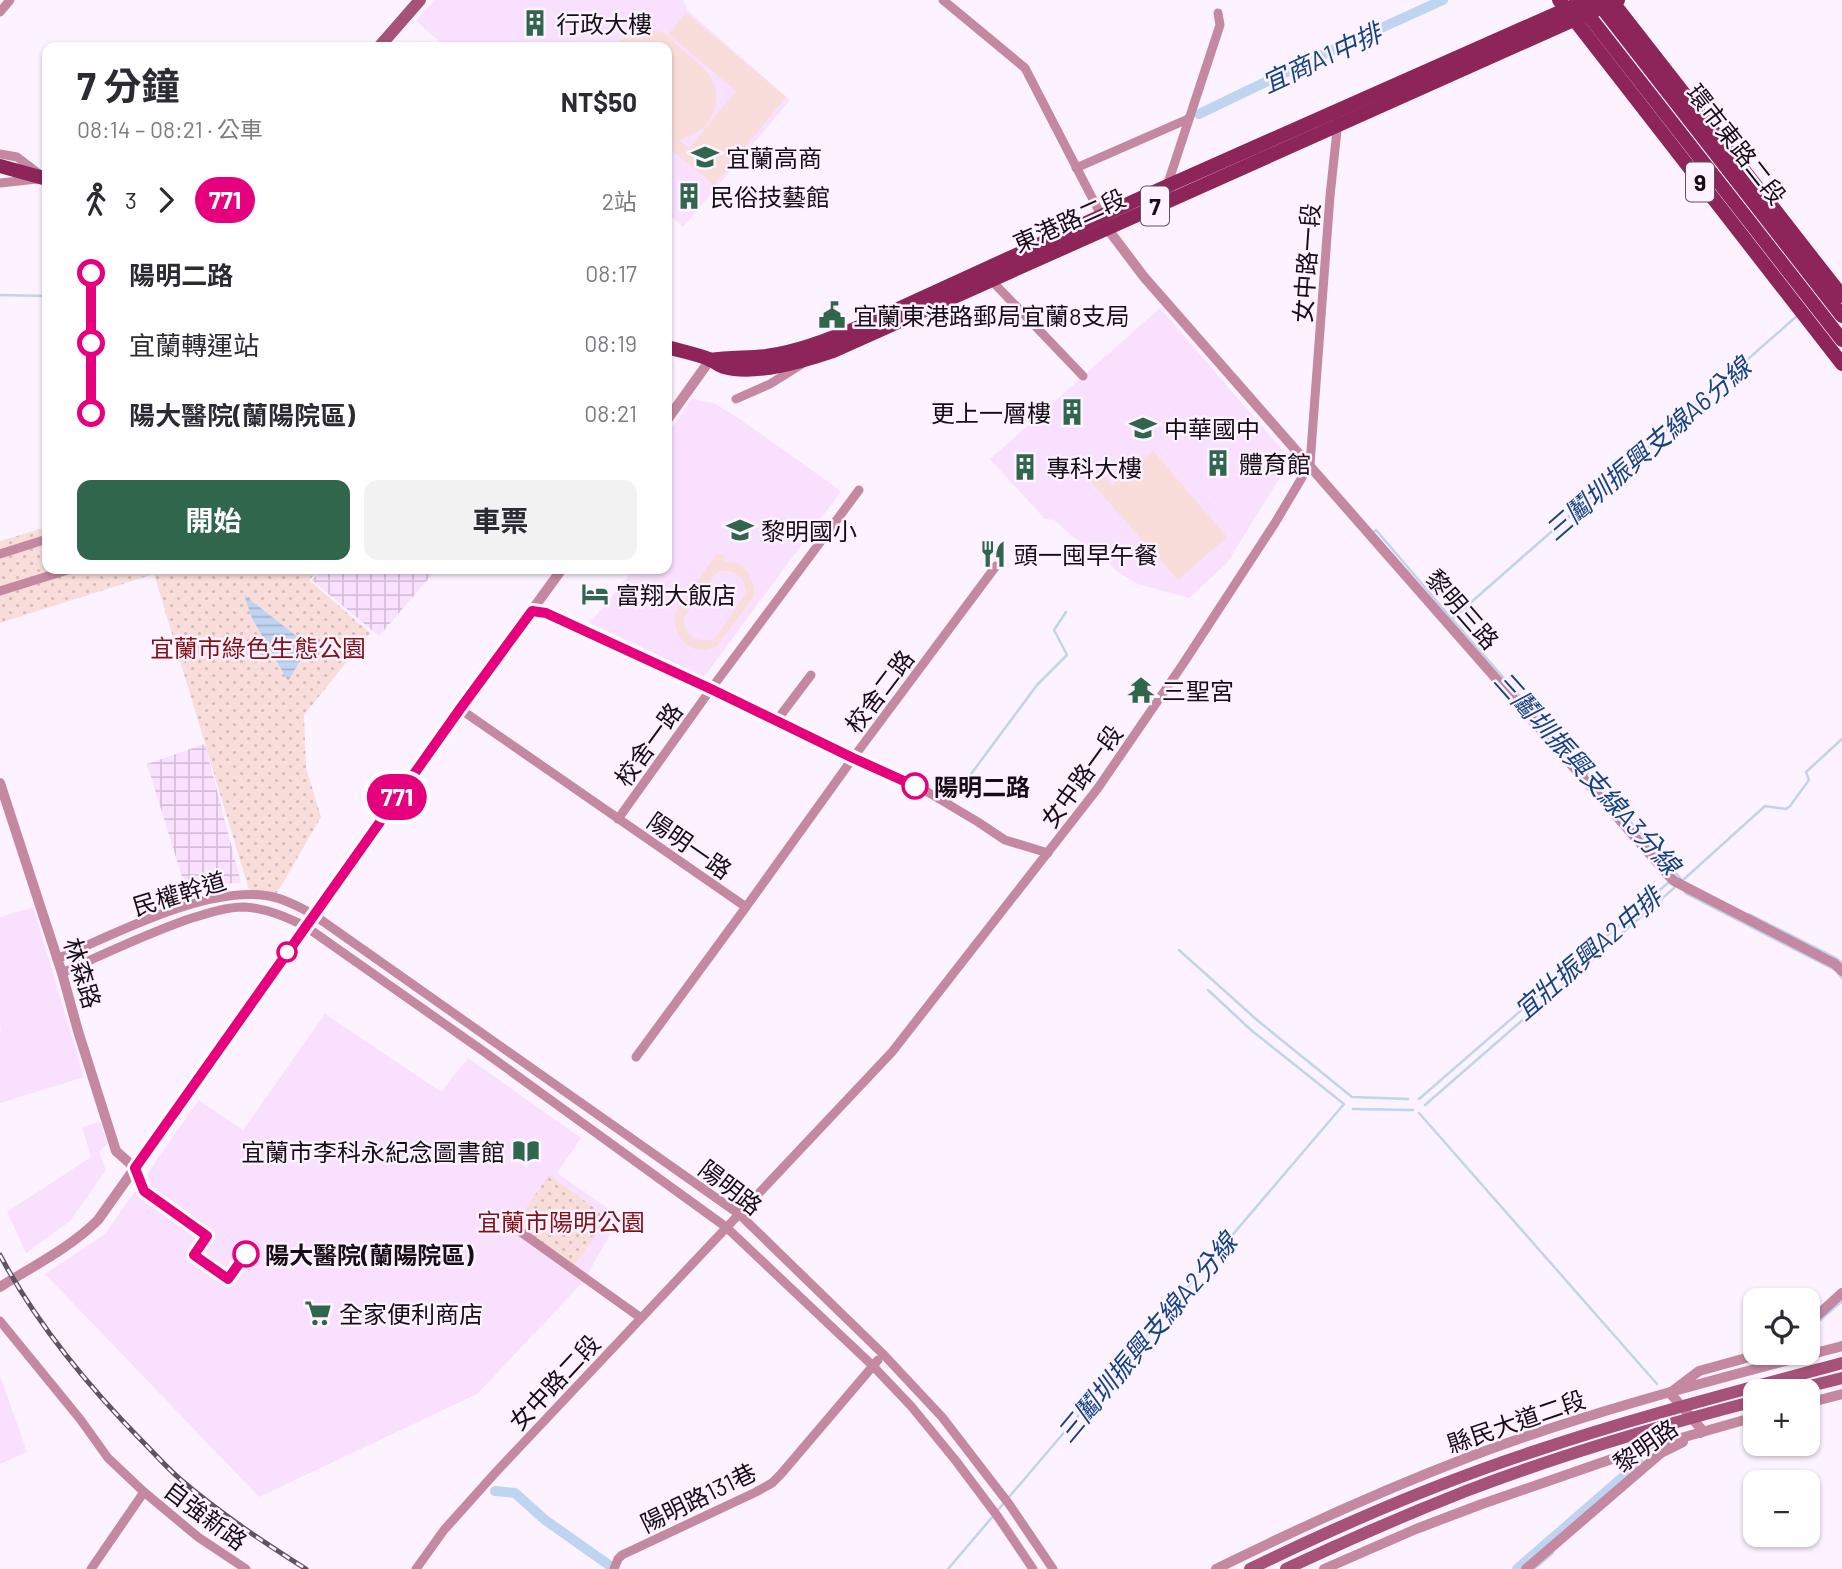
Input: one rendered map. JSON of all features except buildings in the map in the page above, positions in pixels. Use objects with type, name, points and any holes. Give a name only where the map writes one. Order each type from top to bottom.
[{"type":"main road","points":[[383,42],[420,0]]},
{"type":"main road","name":"東港路二段","points":[[1170,192],[1340,109],[1589,5]]},
{"type":"main road","name":"東港路二段","points":[[710,360],[767,356],[814,345],[852,330],[1170,192],[1338,125],[1589,5]]},
{"type":"main road","name":"環市東路二段","points":[[1589,5],[1842,296]]},
{"type":"main road","name":"環市東路二段","points":[[1589,5],[1842,316]]},
{"type":"main road","name":"環市東路二段","points":[[1589,5],[1842,340]]},
{"type":"main road","name":"9","points":[[1589,5],[1842,364]]},
{"type":"main road","points":[[1,162],[42,177]]},
{"type":"main road","name":"東港路二段","points":[[672,349],[710,360],[723,367],[756,369],[812,358],[850,344],[991,280],[1103,221]]},
{"type":"main road","name":"縣民大道二段","points":[[1250,1569],[1337,1528],[1458,1478],[1523,1455],[1682,1406],[1842,1363]]},
{"type":"main road","points":[[1820,1384],[1842,1378]]},
{"type":"main road","name":"縣民大道二段","points":[[1286,1569],[1467,1491],[1580,1451],[1743,1404]]},
{"type":"street","points":[[0,12],[10,0]]},
{"type":"street","points":[[943,0],[1025,68],[1103,221]]},
{"type":"street","points":[[1170,192],[1188,119],[1220,25],[1218,12]]},
{"type":"street","name":"女中路一段","points":[[726,1227],[892,1052],[1098,788],[1238,582],[1310,464],[1328,222],[1340,109]]},
{"type":"street","points":[[1076,168],[1188,119]]},
{"type":"street","points":[[0,183],[42,179]]},
{"type":"street","name":"黎明三路","points":[[1103,221],[1144,277],[1674,881],[1835,964],[1842,971]]},
{"type":"street","points":[[991,280],[1083,376]]},
{"type":"street","points":[[736,399],[771,384],[812,358]]},
{"type":"street","points":[[672,413],[710,360]]},
{"type":"street","name":"校舍一路","points":[[618,819],[859,490]]},
{"type":"street","points":[[0,554],[42,541]]},
{"type":"street","name":"校舍二路","points":[[746,907],[996,566]]},
{"type":"street","points":[[0,591],[55,574]]},
{"type":"street","points":[[0,1287],[85,1234],[98,1220],[558,574]]},
{"type":"street","points":[[532,611],[546,613],[926,791],[1005,840],[1048,853]]},
{"type":"street","points":[[777,720],[811,675]]},
{"type":"street","name":"陽明一路","points":[[460,709],[746,907],[636,1057]]},
{"type":"street","name":"林森路","points":[[0,783],[116,1151],[135,1168]]},
{"type":"street","name":"民權幹道","points":[[57,959],[147,920],[226,896],[243,894],[272,897],[295,904],[314,915]]},
{"type":"street","name":"民權幹道","points":[[62,973],[152,932],[221,910],[252,908],[279,914],[306,926]]},
{"type":"street","name":"陽明路","points":[[314,915],[739,1214],[884,1355],[942,1418],[1009,1504],[1052,1569]]},
{"type":"street","name":"陽明路","points":[[306,926],[726,1227],[876,1362],[936,1435],[998,1517],[1033,1569]]},
{"type":"street","points":[[511,1225],[641,1318]]},
{"type":"street","name":"女中路二段","points":[[416,1569],[444,1530],[487,1482],[726,1227]]},
{"type":"street","points":[[1820,1313],[1842,1293]]},
{"type":"street","name":"自強新路","points":[[0,1321],[80,1419],[108,1458],[198,1537],[246,1569]]},
{"type":"street","name":"縣民大道二段","points":[[1820,1350],[1842,1346]]},
{"type":"street","name":"黎明路","points":[[1525,1569],[1661,1453],[1703,1432],[1670,1393],[1699,1371],[1743,1359]]},
{"type":"street","name":"陽明路131巷","points":[[614,1569],[622,1555],[772,1483],[876,1362]]},
{"type":"street","name":"縣民大道二段","points":[[1216,1569],[1326,1516],[1469,1457],[1760,1365]]},
{"type":"street","points":[[1820,1400],[1842,1394]]},
{"type":"street","points":[[1324,1569],[1438,1520],[1635,1451],[1743,1421]]},
{"type":"street","points":[[1635,1451],[1641,1452],[1645,1457],[1642,1469]]},
{"type":"street","points":[[91,1569],[144,1492]]},
{"type":"street","points":[[1326,1516],[1337,1528]]},
{"type":"shaded area","name":"宜蘭高商","points":[[434,0],[683,0],[688,11],[790,100],[683,227],[672,217],[672,42],[440,42],[416,21]]},
{"type":"shaded area","name":"中華國中","points":[[1160,308],[1291,460],[1227,563],[1189,598],[1138,584],[1118,572],[1054,520],[1045,519],[990,459]]},
{"type":"shaded area","name":"黎明國小","points":[[692,399],[714,403],[841,491],[704,677],[590,623],[630,574],[672,574],[672,428]]},
{"type":"shaded area","points":[[318,574],[433,574],[379,636],[312,580]]},
{"type":"shaded area","points":[[205,744],[241,883],[218,884],[187,893],[147,764]]},
{"type":"shaded area","points":[[33,907],[84,1077],[0,1103],[0,917]]},
{"type":"shaded area","points":[[325,1014],[441,1092],[468,1058],[581,1138],[557,1173],[620,1217],[583,1282],[477,1394],[259,1497],[45,1274],[105,1234],[199,1100],[243,1130]]},
{"type":"shaded area","points":[[100,1122],[108,1144],[99,1151],[106,1170],[70,1221],[26,1253],[7,1212],[91,1157],[82,1127]]},
{"type":"shaded area","points":[[0,1376],[27,1452],[0,1464]]},
{"type":"green space","points":[[686,13],[786,97],[714,185],[672,150],[672,42],[619,42],[643,30],[663,33],[708,73],[715,89],[715,110],[704,127],[679,140],[689,148],[736,91],[668,34]]},
{"type":"green space","points":[[1153,451],[1227,537],[1178,580],[1089,480],[1099,471],[1113,485]]},
{"type":"green space","name":"宜蘭市綠色生態公園","points":[[42,528],[42,574],[154,574],[0,623],[0,541]]},
{"type":"green space","points":[[717,553],[725,556],[723,562],[742,566],[750,576],[754,596],[717,646],[700,650],[688,646],[677,632],[674,615]],"holes":[[[716,573],[735,573],[742,579],[746,593],[713,639],[697,639],[686,630],[684,617]]]},
{"type":"green space","name":"宜蘭市綠色生態公園","points":[[154,574],[315,574],[309,580],[370,633],[304,715],[306,768],[321,817],[277,893],[249,890]]},
{"type":"green space","name":"宜蘭市陽明公園","points":[[549,1175],[608,1218],[573,1267],[514,1225]]},
{"type":"water","points":[[244,595],[309,646],[288,681],[252,618]]},
{"type":"waterway","name":"宜商A1中排","points":[[1199,114],[1443,0]]},
{"type":"waterway","points":[[0,295],[42,296]]},
{"type":"waterway","name":"三鬮圳振興支線A6分線","points":[[1452,619],[1797,316]]},
{"type":"waterway","name":"三鬮圳振興支線A3分線","points":[[1375,531],[1681,879]]},
{"type":"waterway","name":"三鬮圳振興支線A3分線","points":[[951,801],[1037,685],[1067,655],[1054,630],[1066,612]]},
{"type":"waterway","points":[[1683,880],[1765,806],[1786,809],[1790,806],[1809,780],[1806,772],[1842,739]]},
{"type":"waterway","name":"宜壯振興A2中排","points":[[1419,1099],[1671,883]]},
{"type":"waterway","name":"三鬮圳振興支線A2分線","points":[[1425,1105],[1674,888]]},
{"type":"waterway","name":"宜壯振興A2中排","points":[[1685,893],[1835,970],[1842,978]]},
{"type":"waterway","name":"三鬮圳振興支線A3分線","points":[[1749,914],[1842,963]]},
{"type":"waterway","points":[[1179,950],[1257,1020],[1352,1097],[1408,1099]]},
{"type":"waterway","name":"三鬮圳振興支線A2分線","points":[[998,1510],[1344,1104],[1251,1030],[1208,990]]},
{"type":"waterway","name":"三鬮圳振興支線A2分線","points":[[1353,1109],[1413,1110]]},
{"type":"waterway","points":[[1419,1113],[1657,1384]]},
{"type":"waterway","points":[[1820,1320],[1842,1301]]},
{"type":"waterway","name":"宜壯振興A2中排","points":[[1517,1569],[1639,1463]]},
{"type":"waterway","points":[[495,1491],[515,1493],[545,1520],[611,1569]]},
{"type":"waterway","name":"三鬮圳振興支線A2分線","points":[[948,1569],[994,1515]]},
{"type":"waterway","points":[[1534,1569],[1553,1553]]},
{"type":"railway","points":[[0,1255],[30,1305],[64,1353],[166,1466],[226,1515],[306,1569]]},
{"type":"bus line","name":"771","points":[[246,1254],[228,1279],[194,1255],[207,1236],[144,1191],[135,1168],[532,611],[546,613],[915,786]]},
{"type":"place","name":"行政大樓","points":[[535,23]]},
{"type":"place","name":"宜蘭高商","points":[[705,157]]},
{"type":"place","name":"民俗技藝館","points":[[689,196]]},
{"type":"place","name":"宜蘭東港路郵局宜蘭8支局","points":[[832,315]]},
{"type":"place","name":"更上一層樓","points":[[1072,412]]},
{"type":"place","name":"中華國中","points":[[1143,428]]},
{"type":"place","name":"體育館","points":[[1218,463]]},
{"type":"place","name":"專科大樓","points":[[1025,467]]},
{"type":"place","name":"黎明國小","points":[[740,530]]},
{"type":"place","name":"頭一囤早午餐","points":[[993,554]]},
{"type":"place","name":"富翔大飯店","points":[[595,594]]},
{"type":"place","name":"三聖宮","points":[[1141,690]]},
{"type":"place","name":"陽明二路","points":[[915,786]]},
{"type":"place","name":"宜蘭市李科永紀念圖書館","points":[[526,1151]]},
{"type":"place","name":"陽大醫院(蘭陽院區)","points":[[246,1254]]},
{"type":"place","name":"全家便利商店","points":[[318,1313]]}]
